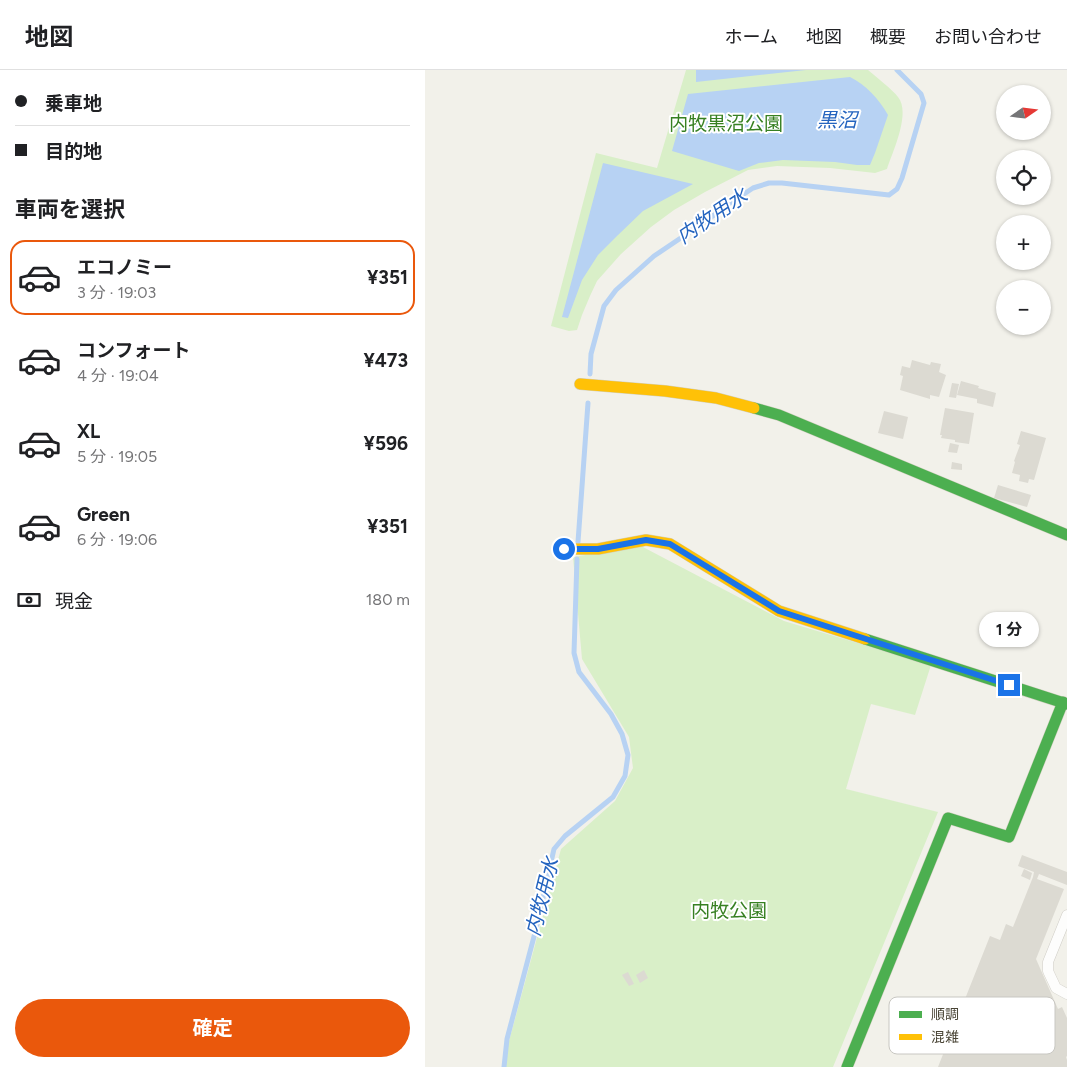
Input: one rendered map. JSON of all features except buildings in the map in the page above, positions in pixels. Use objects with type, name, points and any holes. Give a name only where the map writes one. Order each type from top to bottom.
[{"type":"street","points":[[580,384],[665,391],[716,398],[779,415],[1067,535]]},
{"type":"street","points":[[564,549],[598,549],[646,540],[670,544],[779,611],[1065,703],[1009,837],[948,818],[847,1067]]},
{"type":"lane","points":[[1067,915],[1048,962],[1048,971],[1056,988],[1067,994]]},
{"type":"green space","name":"内牧黒沼公園","points":[[686,70],[868,70],[898,97],[902,104],[903,112],[900,132],[887,169],[875,173],[830,168],[777,166],[748,170],[674,210],[651,227],[621,254],[597,281],[577,330],[569,331],[551,326],[596,153],[657,168]]},
{"type":"green space","name":"内牧公園","points":[[641,546],[784,621],[931,665],[915,715],[871,704],[846,789],[938,812],[833,1067],[502,1067],[561,849],[615,801],[633,768],[629,737],[582,659],[573,557]]},
{"type":"water","name":"黒沼","points":[[696,70],[806,70],[696,82]]},
{"type":"water","name":"黒沼","points":[[850,77],[872,93],[888,115],[870,165],[783,160],[759,163],[739,171],[672,151],[688,94]]},
{"type":"water","points":[[603,163],[693,184],[643,211],[598,255],[582,280],[568,318],[562,317]]},
{"type":"waterway","name":"内牧用水","points":[[590,374],[591,354],[604,306],[616,290],[654,256],[753,188],[769,183],[782,183],[889,195],[897,189],[924,103],[921,94],[897,70]]},
{"type":"waterway","name":"内牧用水","points":[[578,542],[588,403]]},
{"type":"waterway","name":"内牧用水","points":[[504,1067],[507,1039],[536,929],[554,849],[565,836],[613,797],[625,776],[628,755],[622,734],[611,714],[579,672],[574,653],[577,559]]},
{"type":"traffic: fast","points":[[754,408],[779,415],[1067,535]]},
{"type":"traffic: fast","points":[[865,639],[1067,704]]},
{"type":"traffic: fast","points":[[847,1067],[948,818],[1009,837],[1063,702]]},
{"type":"traffic: slow","points":[[580,384],[665,391],[716,398],[754,408]]},
{"type":"traffic: slow","points":[[564,549],[598,549],[646,540],[670,544],[779,611],[865,639]]},
{"type":"route","points":[[564,549],[598,549],[646,540],[670,544],[779,611],[1009,685]]}]
